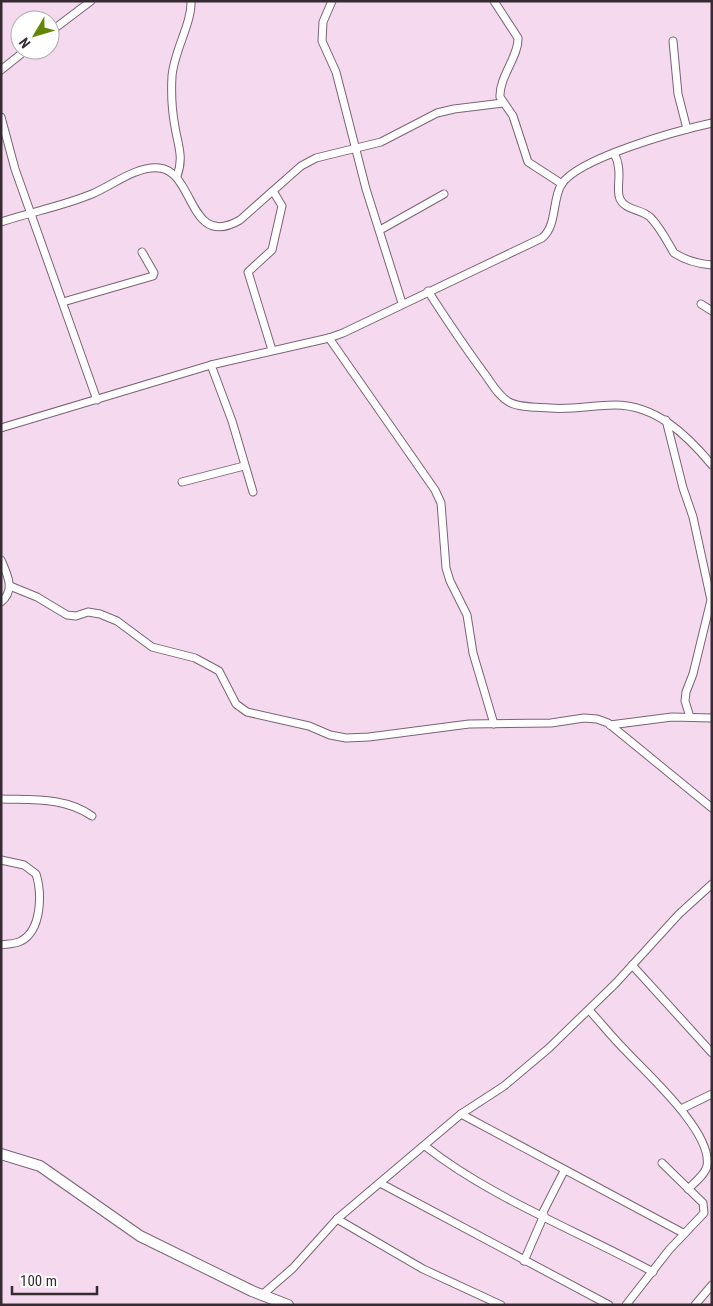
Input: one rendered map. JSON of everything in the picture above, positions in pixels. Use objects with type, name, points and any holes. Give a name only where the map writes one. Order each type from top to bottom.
[{"type":"main road","points":[[1,1154],[40,1166],[140,1236],[262,1295],[288,1305]]},
{"type":"street","points":[[60,24],[91,1]]},
{"type":"street","points":[[177,176],[181,165],[174,126],[172,75],[176,54],[189,16],[191,1]]},
{"type":"street","points":[[332,1],[323,22],[322,41],[336,72],[366,189],[402,303]]},
{"type":"street","points":[[494,1],[518,38],[519,43],[499,94],[517,124],[523,152],[528,162],[562,184]]},
{"type":"street","points":[[673,41],[678,94],[687,129]]},
{"type":"street","points":[[1,70],[14,60]]},
{"type":"street","points":[[1,222],[93,193],[147,169],[160,168],[177,176],[192,207],[203,220],[216,227],[230,226],[240,220],[301,166],[316,158],[386,140],[437,113],[503,103]]},
{"type":"street","points":[[1,117],[15,169],[32,212],[97,400]]},
{"type":"street","points":[[1,428],[211,365],[329,338],[542,238],[547,234],[550,226],[556,195],[562,184],[578,170],[614,153],[687,129],[712,123]]},
{"type":"street","points":[[614,153],[620,172],[619,194],[623,203],[649,216],[679,256],[700,264],[712,265]]},
{"type":"street","points":[[272,350],[248,272],[272,250],[274,232],[282,206],[273,191]]},
{"type":"street","points":[[380,230],[444,194]]},
{"type":"street","points":[[63,302],[153,276],[154,273],[151,265],[142,252]]},
{"type":"street","points":[[428,291],[452,330],[497,391],[509,402],[526,406],[565,409],[615,405],[650,413],[666,420],[691,441],[712,465]]},
{"type":"street","points":[[700,304],[712,311]]},
{"type":"street","points":[[329,338],[435,490],[441,503],[446,568],[450,582],[467,615],[473,653],[494,724]]},
{"type":"street","points":[[211,365],[232,421],[253,492]]},
{"type":"street","points":[[666,420],[683,488],[709,571],[711,600],[696,665],[686,692],[685,701],[690,717]]},
{"type":"street","points":[[182,482],[244,466]]},
{"type":"street","points":[[1,560],[10,586],[9,593],[1,602]]},
{"type":"street","points":[[10,586],[37,597],[67,615],[76,616],[88,612],[100,614],[117,621],[152,647],[203,663],[218,671],[236,704],[257,715],[294,722],[346,738],[388,735],[439,727],[551,723],[584,718],[597,719],[610,725],[712,808]]},
{"type":"street","points":[[610,725],[648,719],[712,718]]},
{"type":"street","points":[[1,799],[66,803],[78,806],[92,816]]},
{"type":"street","points":[[1,860],[24,865],[36,874],[40,902],[31,932],[22,941],[1,945]]},
{"type":"street","points":[[262,1295],[293,1268],[337,1219],[461,1114],[523,1070],[589,1010],[690,902],[712,884]]},
{"type":"street","points":[[632,965],[712,1053]]},
{"type":"street","points":[[589,1010],[681,1108],[699,1135],[708,1159],[706,1169],[688,1189]]},
{"type":"street","points":[[681,1108],[712,1094]]},
{"type":"street","points":[[461,1114],[683,1234]]},
{"type":"street","points":[[424,1146],[440,1158],[490,1187],[653,1272]]},
{"type":"street","points":[[626,1305],[683,1234],[704,1213],[703,1204],[662,1163]]},
{"type":"street","points":[[524,1261],[564,1170]]},
{"type":"street","points":[[380,1183],[609,1305]]},
{"type":"street","points":[[337,1219],[446,1281],[501,1305]]},
{"type":"street","points":[[695,1305],[712,1285]]}]
